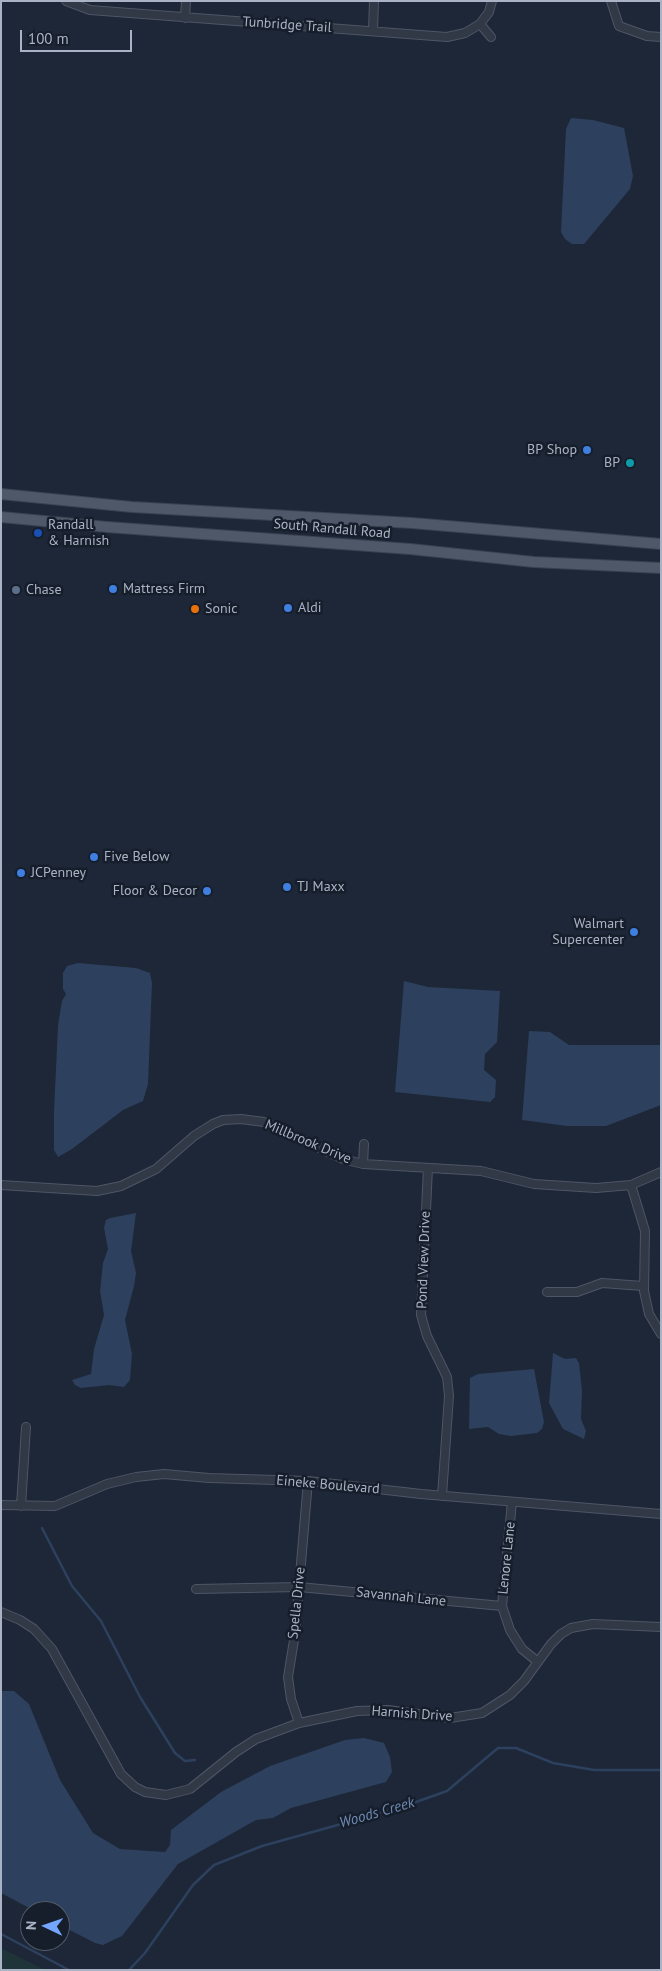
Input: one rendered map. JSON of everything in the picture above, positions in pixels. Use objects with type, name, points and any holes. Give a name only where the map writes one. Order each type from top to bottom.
[{"type":"main road","name":"South Randall Road","points":[[1,494],[132,507],[412,523],[661,544]]},
{"type":"main road","name":"South Randall Road","points":[[1,517],[107,527],[410,549],[534,562],[661,568]]},
{"type":"street","name":"Tunbridge Trail","points":[[66,1],[90,10],[447,37],[465,32],[480,24]]},
{"type":"street","points":[[185,18],[186,1]]},
{"type":"street","points":[[373,31],[374,1]]},
{"type":"street","points":[[491,37],[480,24],[489,12],[492,1]]},
{"type":"street","points":[[611,1],[618,26],[647,36],[661,37]]},
{"type":"street","name":"Millbrook Drive","points":[[1,1185],[97,1191],[121,1186],[156,1169],[213,1124],[230,1119],[264,1122],[343,1159],[363,1164],[481,1172],[518,1181],[596,1188],[631,1185],[661,1172]]},
{"type":"street","points":[[363,1164],[364,1144]]},
{"type":"street","name":"Pond View Drive","points":[[428,1168],[421,1315],[426,1336],[447,1377],[449,1396],[442,1496]]},
{"type":"street","points":[[631,1185],[645,1231],[643,1286],[649,1314],[661,1334]]},
{"type":"street","points":[[547,1292],[577,1292],[602,1284],[643,1286]]},
{"type":"street","points":[[22,1506],[26,1427]]},
{"type":"street","name":"Eineke Boulevard","points":[[1,1505],[44,1508],[62,1505],[99,1487],[152,1475],[308,1481],[442,1496],[661,1514]]},
{"type":"street","name":"Spella Drive","points":[[299,1723],[291,1699],[288,1677],[299,1587],[308,1481]]},
{"type":"street","name":"Lenore Lane","points":[[512,1502],[502,1606],[510,1630],[522,1649],[538,1662]]},
{"type":"street","name":"Savannah Lane","points":[[196,1589],[299,1587],[502,1606]]},
{"type":"street","name":"Harnish Drive","points":[[1,1612],[20,1620],[34,1629],[52,1649],[121,1774],[135,1787],[145,1792],[166,1795],[190,1789],[228,1758],[256,1740],[299,1723],[340,1714],[388,1710],[450,1718],[474,1716],[490,1709],[510,1695],[561,1634],[571,1628],[593,1624],[661,1627]]},
{"type":"green space","points":[[1,1948],[45,1970],[1,1970]]},
{"type":"water","points":[[571,118],[593,120],[624,128],[633,176],[630,189],[584,244],[572,244],[565,239],[561,232],[566,129]]},
{"type":"water","points":[[78,963],[136,968],[150,973],[152,983],[148,1084],[143,1101],[123,1110],[72,1149],[58,1157],[54,1150],[54,1112],[58,1025],[62,1001],[66,994],[63,989],[63,973],[67,966]]},
{"type":"water","points":[[404,981],[428,987],[500,991],[497,1042],[485,1054],[484,1070],[496,1080],[495,1097],[490,1102],[395,1092]]},
{"type":"water","points":[[529,1031],[550,1032],[569,1045],[661,1045],[661,1105],[606,1126],[567,1126],[522,1120]]},
{"type":"water","points":[[136,1213],[131,1251],[136,1273],[125,1320],[132,1354],[130,1380],[124,1387],[109,1385],[81,1388],[75,1385],[72,1380],[91,1374],[94,1349],[104,1315],[100,1291],[103,1263],[108,1249],[104,1228],[106,1220]]},
{"type":"water","points":[[553,1353],[565,1359],[576,1358],[579,1363],[582,1391],[581,1419],[586,1431],[584,1439],[563,1429],[549,1403]]},
{"type":"water","points":[[534,1369],[544,1422],[542,1429],[537,1433],[511,1436],[499,1434],[488,1427],[469,1429],[470,1378],[478,1374]]},
{"type":"water","points":[[1,1691],[14,1691],[29,1704],[60,1780],[93,1833],[120,1849],[165,1852],[170,1845],[171,1830],[221,1792],[270,1766],[345,1740],[364,1738],[384,1743],[390,1757],[392,1772],[386,1782],[291,1808],[273,1818],[256,1820],[178,1864],[122,1936],[103,1945],[70,1930],[70,1901],[20,1901],[20,1903],[1,1893]]},
{"type":"waterway","points":[[42,1528],[72,1586],[101,1621],[140,1697],[175,1753],[185,1761],[195,1760]]},
{"type":"waterway","name":"Woods Creek","points":[[129,1970],[145,1953],[193,1885],[214,1865],[262,1846],[399,1808],[447,1791],[498,1748],[516,1748],[553,1763],[594,1770],[661,1770]]},
{"type":"waterway","name":"Woods Creek","points":[[1,1934],[69,1970]]},
{"type":"place","name":"BP Shop","points":[[587,450]]},
{"type":"place","name":"BP","points":[[630,463]]},
{"type":"place","name":"Randall & Harnish","points":[[38,533]]},
{"type":"place","name":"Mattress Firm","points":[[113,589]]},
{"type":"place","name":"Chase","points":[[16,590]]},
{"type":"place","name":"Aldi","points":[[288,608]]},
{"type":"place","name":"Sonic","points":[[195,609]]},
{"type":"place","name":"Five Below","points":[[94,857]]},
{"type":"place","name":"JCPenney","points":[[21,873]]},
{"type":"place","name":"TJ Maxx","points":[[287,887]]},
{"type":"place","name":"Floor & Decor","points":[[207,891]]},
{"type":"place","name":"Walmart Supercenter","points":[[634,932]]}]
